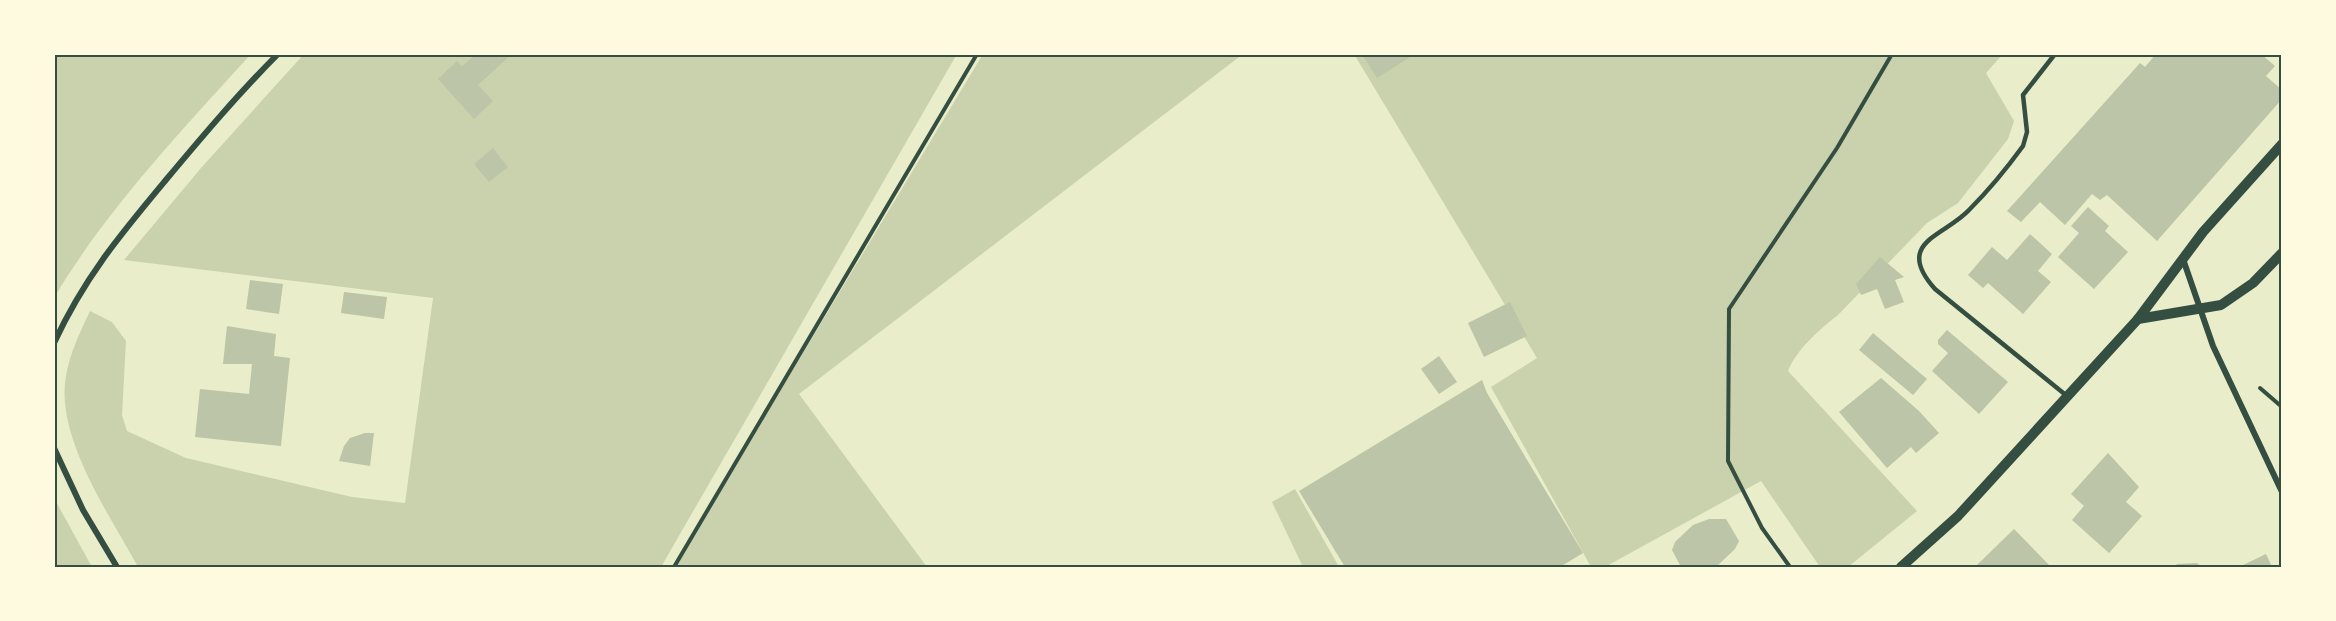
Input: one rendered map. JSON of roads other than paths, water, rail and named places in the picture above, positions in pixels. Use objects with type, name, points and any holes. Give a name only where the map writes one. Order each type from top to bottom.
[{"type":"street","points":[[54,343],[68,312],[100,259],[189,153],[278,54]]},
{"type":"street","points":[[1901,567],[1958,516],[2138,319],[2203,232],[2282,144]]},
{"type":"street","points":[[2138,319],[2221,304],[2253,283],[2282,253]]},
{"type":"street","points":[[2183,259],[2213,346],[2282,492]]},
{"type":"street","points":[[54,448],[83,510],[117,567]]},
{"type":"lane","points":[[2055,54],[2023,95],[2027,132],[2024,146],[1968,212],[1933,235],[1923,245],[1920,259],[1927,280],[1935,289],[2067,396]]}]
